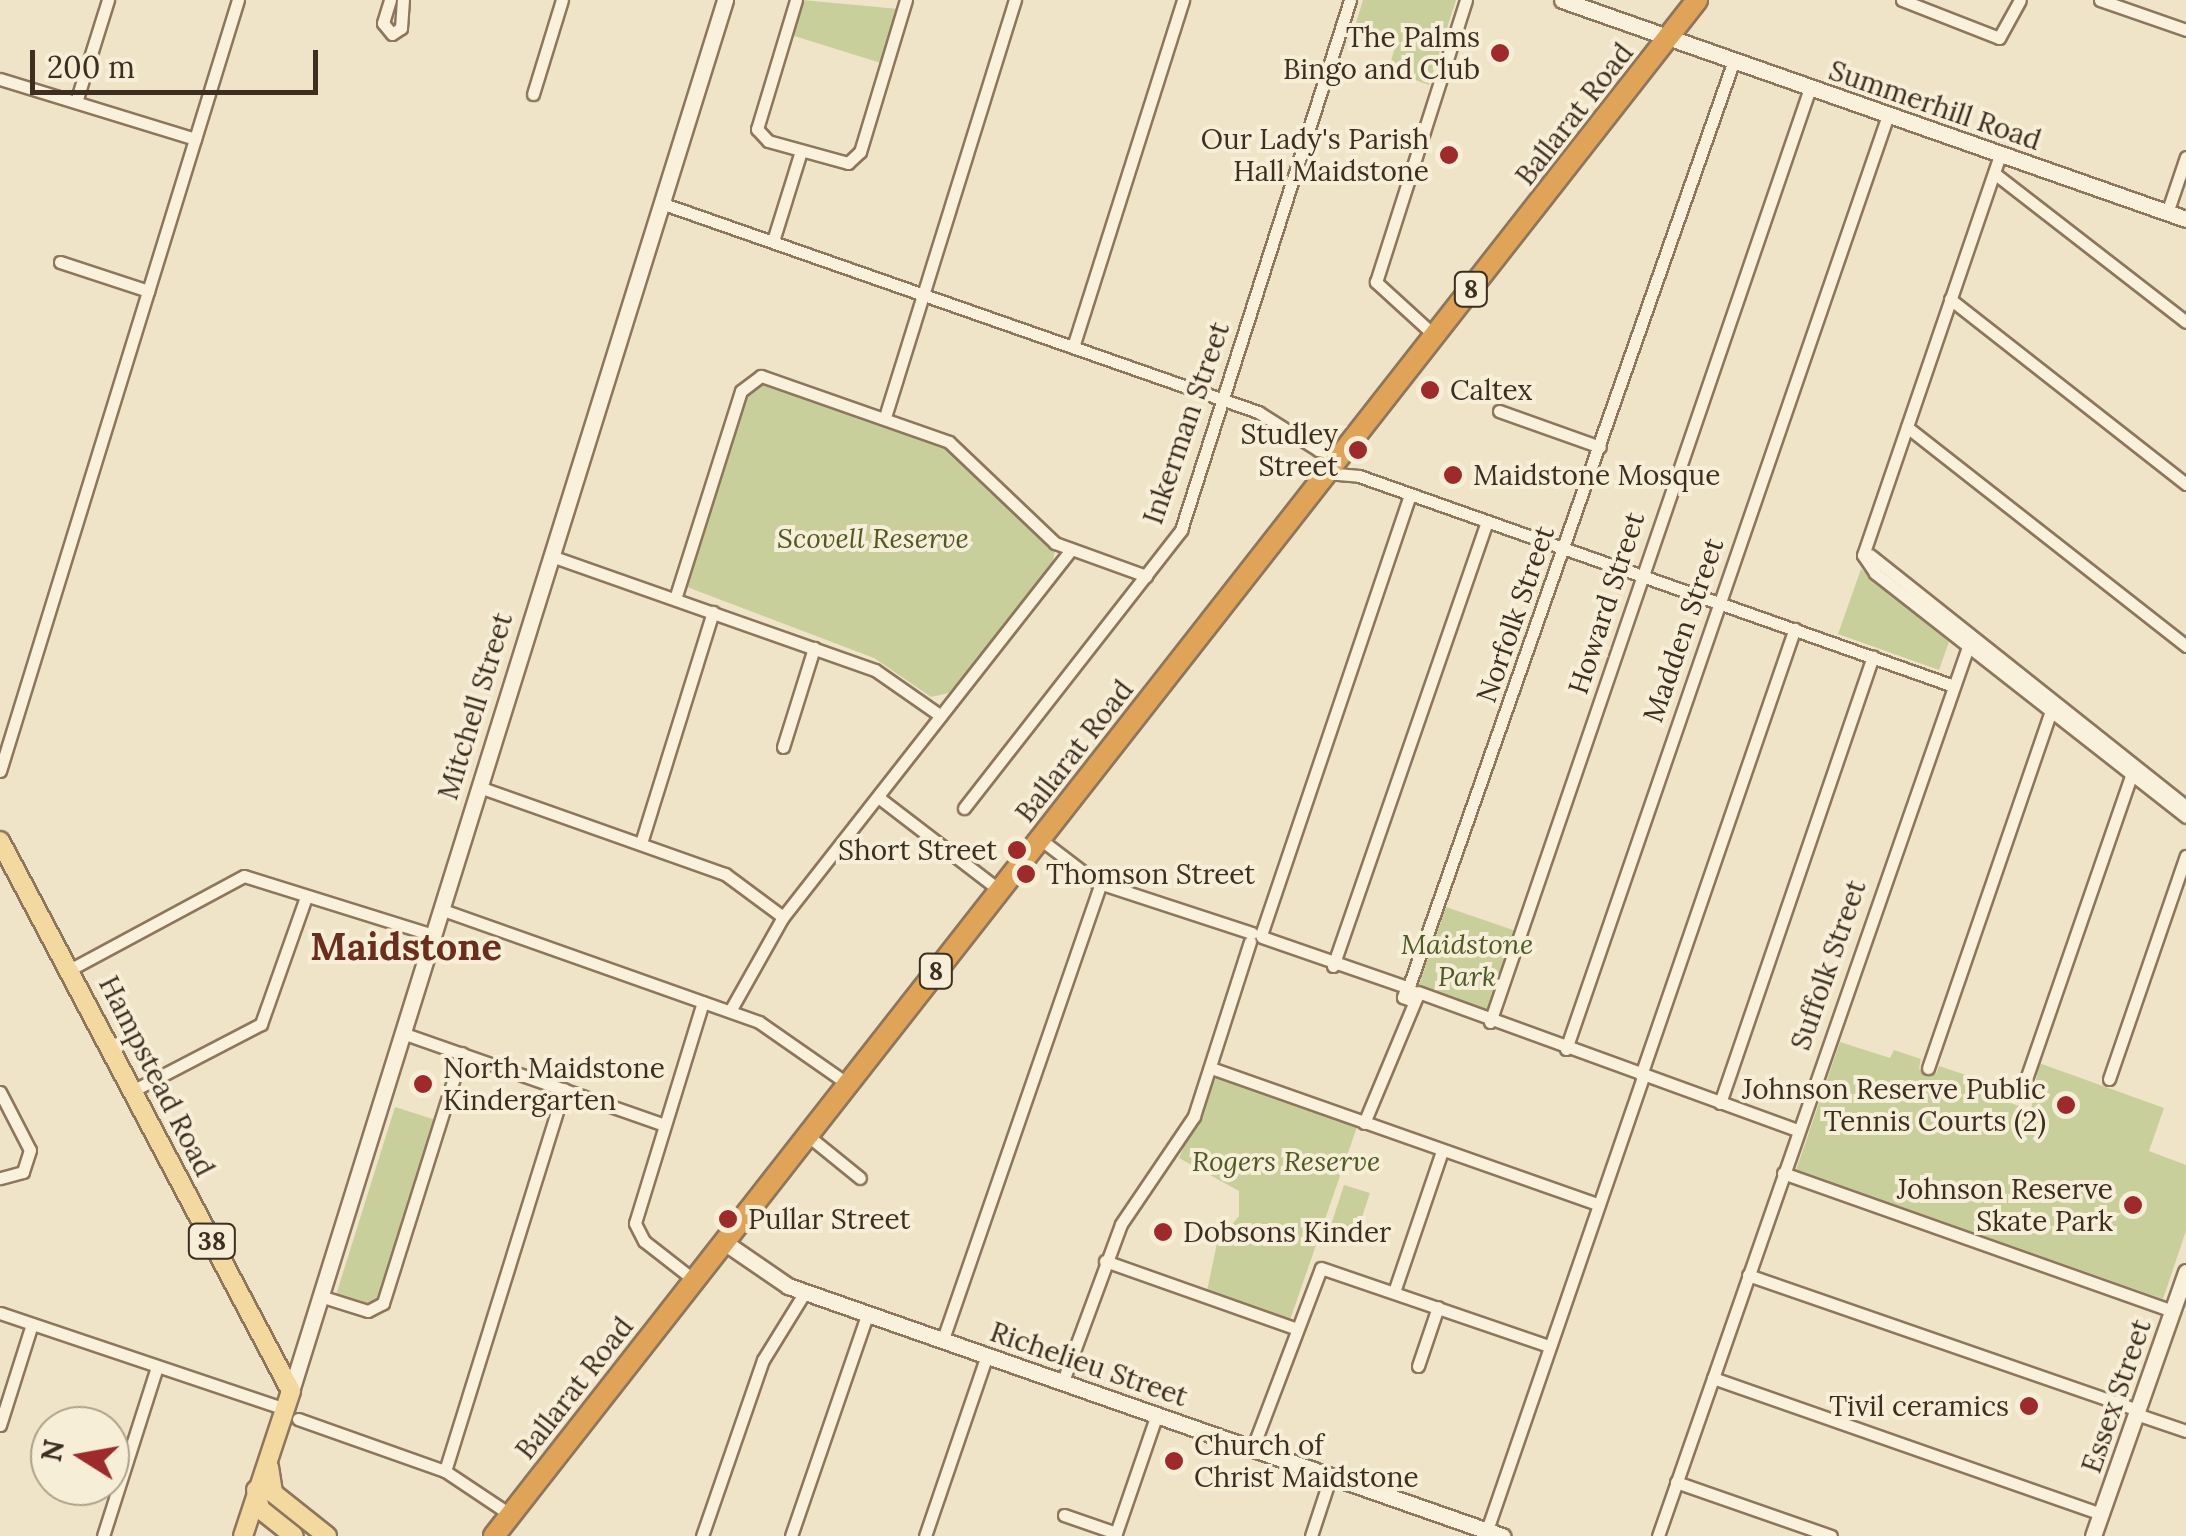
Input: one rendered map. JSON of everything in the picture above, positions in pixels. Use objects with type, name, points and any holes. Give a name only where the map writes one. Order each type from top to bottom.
[{"type":"highway","name":"Ballarat Road","points":[[494,1536],[1697,0]]},
{"type":"main road","name":"Hampstead Road","points":[[1,844],[71,969],[268,1348],[291,1407]]},
{"type":"main road","name":"Mitchell Street","points":[[245,1536],[256,1489],[291,1407]]},
{"type":"main road","name":"Mitchell Street","points":[[279,1428],[268,1481],[285,1504]]},
{"type":"main road","points":[[256,1489],[264,1513],[294,1536]]},
{"type":"main road","points":[[245,1536],[264,1513],[285,1504],[327,1536]]},
{"type":"street","points":[[76,102],[108,0]]},
{"type":"street","points":[[0,771],[238,0]]},
{"type":"street","points":[[390,0],[383,27],[392,34],[401,28],[403,0]]},
{"type":"street","points":[[533,94],[562,0]]},
{"type":"street","name":"Mitchell Street","points":[[291,1407],[304,1347],[725,0]]},
{"type":"street","points":[[791,1],[758,129],[801,151],[842,163],[857,157],[906,0]]},
{"type":"street","points":[[885,416],[1015,0]]},
{"type":"street","points":[[1072,347],[1183,0]]},
{"type":"street","name":"Inkerman Street","points":[[964,808],[1186,520],[1350,0]]},
{"type":"street","points":[[1434,335],[1376,282],[1466,0]]},
{"type":"street","name":"Summerhill Road","points":[[1562,0],[2186,220]]},
{"type":"street","points":[[1902,0],[1999,38],[2020,0]]},
{"type":"street","points":[[2100,0],[2186,30]]},
{"type":"street","name":"Norfolk Street","points":[[1364,1123],[1734,60]]},
{"type":"street","points":[[0,78],[195,139]]},
{"type":"street","name":"Howard Street","points":[[1490,1022],[1810,88]]},
{"type":"street","name":"Madden Street","points":[[1566,1049],[1888,115]]},
{"type":"street","points":[[772,241],[801,151]]},
{"type":"street","points":[[2000,154],[1867,544],[1874,562],[1968,641],[2133,770],[2186,806]]},
{"type":"street","points":[[2167,213],[2186,156]]},
{"type":"street","points":[[1994,173],[2186,322]]},
{"type":"street","points":[[661,203],[1266,416],[1302,443],[1340,455],[1360,476]]},
{"type":"street","points":[[60,262],[148,291]]},
{"type":"street","points":[[1950,299],[2186,484]]},
{"type":"street","points":[[676,599],[747,383],[768,376],[885,416],[966,454],[1032,524],[1071,550],[1146,576]]},
{"type":"street","points":[[1499,411],[1600,448]]},
{"type":"street","points":[[1906,427],[2186,646]]},
{"type":"street","points":[[1302,443],[1324,477],[1360,476],[1951,685]]},
{"type":"street","points":[[1063,1381],[1105,1262],[1128,1212],[1189,1127],[1410,494]]},
{"type":"street","points":[[1333,966],[1487,521]]},
{"type":"street","points":[[730,1011],[784,917],[1071,550]]},
{"type":"street","points":[[551,556],[885,675],[941,716]]},
{"type":"street","points":[[641,843],[713,612]]},
{"type":"street","points":[[1494,1533],[1550,1346],[1794,630]]},
{"type":"street","name":"Suffolk Street","points":[[1658,1536],[1968,641]]},
{"type":"street","points":[[782,747],[814,648]]},
{"type":"street","points":[[1720,1103],[1874,657]]},
{"type":"street","points":[[1928,1068],[2052,707]]},
{"type":"street","points":[[0,748],[12,725]]},
{"type":"street","points":[[2133,770],[2186,817]]},
{"type":"street","points":[[2024,1085],[2133,770]]},
{"type":"street","points":[[479,786],[725,874],[784,917]]},
{"type":"street","points":[[878,797],[999,890]]},
{"type":"street","points":[[1040,838],[1101,884],[1797,1130]]},
{"type":"street","points":[[2109,1079],[2186,856]]},
{"type":"street","points":[[71,969],[233,880],[306,897],[432,935]]},
{"type":"street","points":[[943,1339],[1101,884]]},
{"type":"street","points":[[132,1091],[260,1024],[306,897]]},
{"type":"street","points":[[440,909],[730,1011],[786,1036],[848,1084]]},
{"type":"street","points":[[694,1280],[644,1240],[635,1224],[703,1002]]},
{"type":"street","points":[[402,1033],[664,1125]]},
{"type":"street","points":[[320,1296],[368,1311],[383,1304],[462,1053]]},
{"type":"street","points":[[1211,1068],[1598,1205]]},
{"type":"street","points":[[445,1470],[564,1089]]},
{"type":"street","points":[[0,1092],[30,1150],[23,1172],[0,1178]]},
{"type":"street","points":[[807,1136],[860,1178]]},
{"type":"street","points":[[1394,1292],[1442,1151]]},
{"type":"street","points":[[1783,1173],[2172,1311]]},
{"type":"street","name":"Richelieu Street","points":[[724,1242],[805,1292],[1494,1533]]},
{"type":"street","points":[[1105,1262],[1294,1328]]},
{"type":"street","points":[[1253,1448],[1317,1269],[1550,1346]]},
{"type":"street","name":"Essex Street","points":[[2094,1536],[2186,1272]]},
{"type":"street","points":[[1748,1274],[2186,1431]]},
{"type":"street","points":[[702,1536],[763,1360],[805,1292]]},
{"type":"street","points":[[1418,1366],[1438,1308]]},
{"type":"street","points":[[0,1313],[157,1367],[291,1407],[445,1470],[511,1515]]},
{"type":"street","points":[[790,1536],[868,1313]]},
{"type":"street","points":[[0,1425],[32,1324]]},
{"type":"street","points":[[268,1348],[290,1359],[304,1347]]},
{"type":"street","points":[[925,1536],[987,1355]]},
{"type":"street","points":[[103,1536],[157,1367]]},
{"type":"street","points":[[1712,1378],[2101,1514]]},
{"type":"street","points":[[1064,1515],[1115,1535],[1157,1414]]},
{"type":"street","points":[[1311,1536],[1331,1475]]},
{"type":"street","points":[[1676,1482],[1831,1536]]},
{"type":"street","points":[[1450,1536],[1455,1520]]},
{"type":"green space","points":[[802,0],[899,9],[881,63],[791,35]]},
{"type":"green space","points":[[1363,0],[1456,0],[1429,85],[1388,70],[1398,38],[1356,23]]},
{"type":"green space","name":"Scovell Reserve","points":[[764,382],[947,447],[1055,550],[1052,566],[949,693],[931,697],[874,658],[687,587],[745,396]]},
{"type":"green space","points":[[1861,569],[1949,642],[1939,670],[1838,634]]},
{"type":"green space","name":"Maidstone Park","points":[[1446,907],[1516,931],[1488,1013],[1418,987]]},
{"type":"green space","points":[[1840,1042],[1890,1058],[1894,1050],[1921,1059],[1919,1069],[1936,1074],[1939,1066],[1984,1081],[1981,1093],[2031,1110],[2039,1063],[2164,1108],[2149,1151],[2186,1165],[2186,1231],[2163,1299],[1796,1170]]},
{"type":"green space","name":"Rogers Reserve","points":[[1216,1077],[1357,1127],[1290,1320],[1207,1291],[1217,1243],[1239,1216],[1239,1191],[1179,1158]]},
{"type":"green space","points":[[395,1107],[436,1120],[377,1308],[336,1295]]},
{"type":"green space","points":[[1344,1185],[1370,1193],[1356,1235],[1330,1228]]},
{"type":"place","name":"The Palms Bingo and Club","points":[[1500,53]]},
{"type":"place","name":"Our Lady's Parish Hall Maidstone","points":[[1449,155]]},
{"type":"place","name":"Caltex","points":[[1430,390]]},
{"type":"place","name":"Studley Street","points":[[1358,450]]},
{"type":"place","name":"Maidstone Mosque","points":[[1453,475]]},
{"type":"place","name":"Short Street","points":[[1017,850]]},
{"type":"place","name":"Thomson Street","points":[[1026,874]]},
{"type":"place","name":"North Maidstone Kindergarten","points":[[423,1084]]},
{"type":"place","name":"Johnson Reserve Public Tennis Courts (2)","points":[[2066,1105]]},
{"type":"place","name":"Johnson Reserve Skate Park","points":[[2133,1205]]},
{"type":"place","name":"Pullar Street","points":[[728,1219]]},
{"type":"place","name":"Dobsons Kinder","points":[[1163,1232]]},
{"type":"place","name":"Tivil ceramics","points":[[2029,1406]]},
{"type":"place","name":"Church of Christ Maidstone","points":[[1174,1461]]},
{"type":"district","name":"Maidstone","points":[[406,947]]}]
